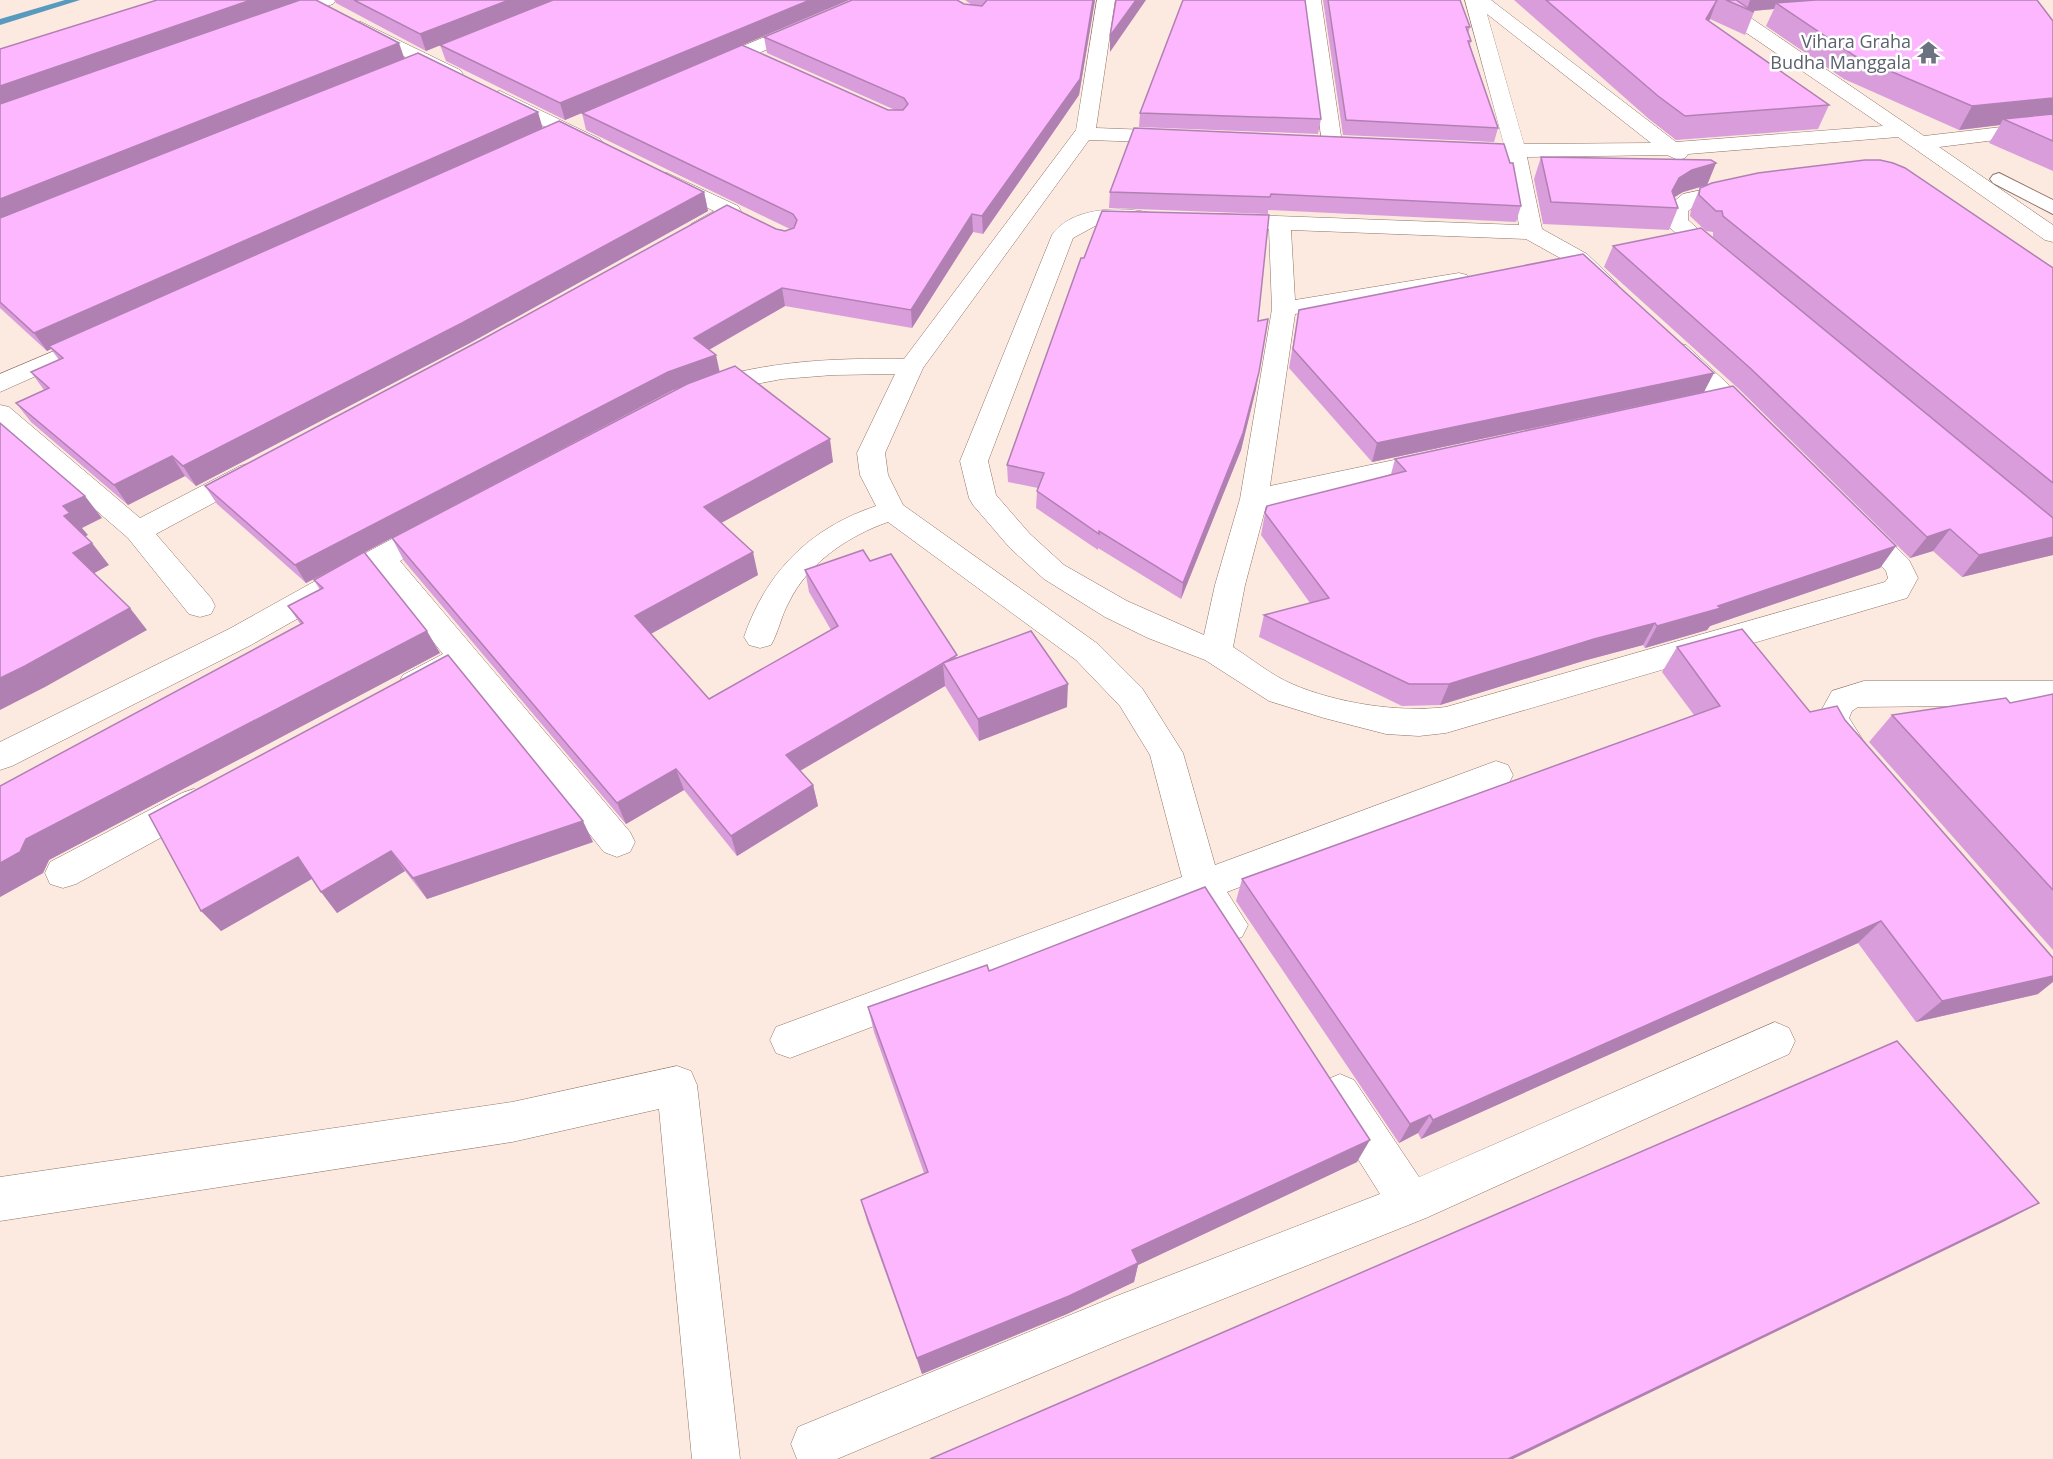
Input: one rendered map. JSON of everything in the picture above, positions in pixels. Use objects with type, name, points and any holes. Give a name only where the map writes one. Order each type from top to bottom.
[{"type":"street","points":[[692,75],[870,0]]},
{"type":"street","points":[[1106,0],[1086,130],[911,367],[871,453],[874,474],[892,511],[1087,652],[1131,698],[1166,753],[1203,886],[1242,945]]},
{"type":"street","points":[[1312,0],[1332,143]]},
{"type":"street","points":[[1474,0],[1516,152],[1531,232]]},
{"type":"street","points":[[1480,0],[1670,149],[1730,189]]},
{"type":"street","points":[[1707,0],[1742,20],[2053,235]]},
{"type":"street","points":[[262,23],[332,9],[426,61],[617,155]]},
{"type":"street","points":[[1742,20],[1764,18]]},
{"type":"street","points":[[404,69],[447,52]]},
{"type":"street","points":[[744,52],[766,62]]},
{"type":"street","points":[[1919,143],[2053,127]]},
{"type":"street","points":[[1470,150],[1516,152],[1670,149],[1902,131]]},
{"type":"street","points":[[1083,134],[1192,138]]},
{"type":"street","points":[[1309,142],[1355,144]]},
{"type":"street","points":[[648,170],[740,216],[678,240]]},
{"type":"street","points":[[1741,276],[1677,222],[1675,214],[1683,202],[1730,189],[1764,184]]},
{"type":"street","points":[[1167,219],[1097,218],[1082,221],[1063,235],[974,460],[977,479],[983,498],[1020,541],[1054,572],[1116,609],[1159,630],[1216,652],[1280,692],[1386,722],[1419,723],[1446,720],[1896,590],[1903,578],[1899,567],[1842,511]]},
{"type":"street","points":[[1201,220],[1531,232],[1579,260],[1623,300]]},
{"type":"street","points":[[1216,652],[1230,585],[1254,499],[1284,309],[1280,224]]},
{"type":"street","points":[[1544,266],[1579,260]]},
{"type":"street","points":[[1284,309],[1485,276]]},
{"type":"street","points":[[0,384],[120,330]]},
{"type":"street","points":[[1658,333],[1768,438]]},
{"type":"street","points":[[683,398],[734,379],[784,370],[830,366],[911,367]]},
{"type":"street","points":[[1693,405],[1728,398]]},
{"type":"street","points":[[0,413],[138,531],[200,606]]},
{"type":"street","points":[[1254,499],[1462,454]]},
{"type":"street","points":[[138,531],[272,460]]},
{"type":"street","points":[[760,637],[773,600],[798,564],[849,527],[892,511]]},
{"type":"street","points":[[0,757],[240,637],[464,513]]},
{"type":"street","points":[[381,557],[617,842]]},
{"type":"street","points":[[390,697],[464,657]]},
{"type":"street","points":[[1870,769],[1839,734],[1833,718],[1837,704],[1847,697],[1864,693],[2053,693]]},
{"type":"street","points":[[790,1040],[1496,774]]},
{"type":"street","points":[[63,873],[221,788]]},
{"type":"street","points":[[815,1444],[1114,1320],[1411,1203],[1775,1041]]},
{"type":"street","points":[[1326,1074],[1411,1203]]},
{"type":"street","points":[[0,1199],[512,1122],[677,1085],[716,1459]]},
{"type":"lane","points":[[1999,179],[2053,208]]},
{"type":"building","points":[[157,0],[251,0],[0,86],[0,49]]},
{"type":"building","points":[[300,0],[316,0],[399,43],[0,199],[0,104]]},
{"type":"building","points":[[354,0],[509,0],[420,34]]},
{"type":"building","points":[[553,0],[810,0],[560,103],[440,45]]},
{"type":"building","points":[[852,0],[957,0],[964,4],[982,6],[987,0],[1093,0],[1080,79],[982,216],[972,214],[911,310],[782,288],[694,338],[716,355],[668,372],[295,565],[205,486],[483,339],[727,205],[776,229],[785,231],[794,228],[797,220],[793,214],[582,113],[742,45],[888,110],[903,110],[908,104],[904,98],[764,37]]},
{"type":"building","points":[[1116,0],[1136,0],[1110,36]]},
{"type":"building","points":[[1183,0],[1305,0],[1321,119],[1140,113]]},
{"type":"building","points":[[1328,0],[1460,0],[1470,27],[1466,27],[1471,41],[1468,41],[1498,128],[1346,120]]},
{"type":"building","points":[[1546,0],[1717,0],[1706,19],[1829,105],[1685,116],[1658,96]]},
{"type":"building","points":[[1726,0],[1736,0],[1754,12]]},
{"type":"building","name":"Vihara Graha Budha Manggala","points":[[1816,0],[2037,0],[2053,21],[2053,98],[1972,106],[1855,56],[1776,3]]},
{"type":"building","points":[[418,53],[538,112],[34,333],[0,302],[0,218]]},
{"type":"building","points":[[2053,114],[2053,141],[2003,119]]},
{"type":"building","points":[[559,121],[704,192],[462,323],[183,466],[172,456],[114,485],[16,403],[49,388],[31,372],[63,358],[49,346]]},
{"type":"building","points":[[1134,128],[1504,144],[1510,163],[1513,163],[1521,206],[1271,194],[1270,197],[1110,192]]},
{"type":"building","points":[[1541,157],[1711,160],[1716,163],[1692,170],[1679,178],[1672,191],[1678,208],[1551,202]]},
{"type":"building","points":[[1880,160],[1905,168],[2053,268],[2053,483],[1723,216],[1722,211],[1716,211],[1699,195],[1700,188],[1712,183],[1758,173]]},
{"type":"building","points":[[1102,211],[1269,215],[1258,321],[1268,319],[1259,372],[1243,433],[1183,583],[1099,531],[1099,534],[1037,491],[1044,473],[1007,465],[1081,258],[1084,258]]},
{"type":"building","points":[[1701,228],[2053,518],[2053,537],[1979,555],[1950,529],[1927,537],[1750,368],[1613,246]]},
{"type":"building","points":[[1583,254],[1714,373],[1377,443],[1293,349],[1299,310]]},
{"type":"building","points":[[735,366],[830,439],[704,507],[753,552],[635,616],[709,699],[838,626],[805,570],[863,550],[870,561],[891,554],[957,655],[786,755],[813,785],[731,836],[676,769],[617,803],[392,538],[687,384]]},
{"type":"building","points":[[1733,386],[1896,546],[1718,606],[1721,608],[1657,626],[1655,623],[1594,639],[1449,684],[1409,684],[1264,615],[1329,598],[1265,513],[1267,506],[1406,471],[1395,459]]},
{"type":"building","points":[[0,423],[85,496],[63,506],[70,513],[64,516],[92,543],[73,553],[130,608],[0,678]]},
{"type":"building","points":[[364,552],[427,631],[26,839],[20,852],[0,863],[0,786],[303,623],[288,606],[323,588],[314,580]]},
{"type":"building","points":[[1742,629],[1810,712],[1837,706],[1845,720],[2053,958],[2053,976],[1942,1001],[1881,921],[1433,1120],[1430,1115],[1410,1124],[1242,879],[1720,706],[1677,647]]},
{"type":"building","points":[[1031,631],[1068,684],[978,719],[943,663]]},
{"type":"building","points":[[448,655],[583,821],[413,878],[391,851],[321,892],[298,857],[201,911],[149,815]]},
{"type":"building","points":[[2053,694],[2053,890],[1892,715],[2006,698],[2010,703]]},
{"type":"building","points":[[1205,887],[1370,1140],[1132,1250],[1138,1263],[1069,1296],[917,1358],[861,1200],[928,1172],[868,1007],[987,965],[989,971]]},
{"type":"building","points":[[1897,1041],[2039,1203],[1508,1459],[930,1459]]},
{"type":"waterway","points":[[0,22],[75,0]]},
{"type":"place","name":"Vihara Graha Budha Manggala","points":[[1929,52]]}]
